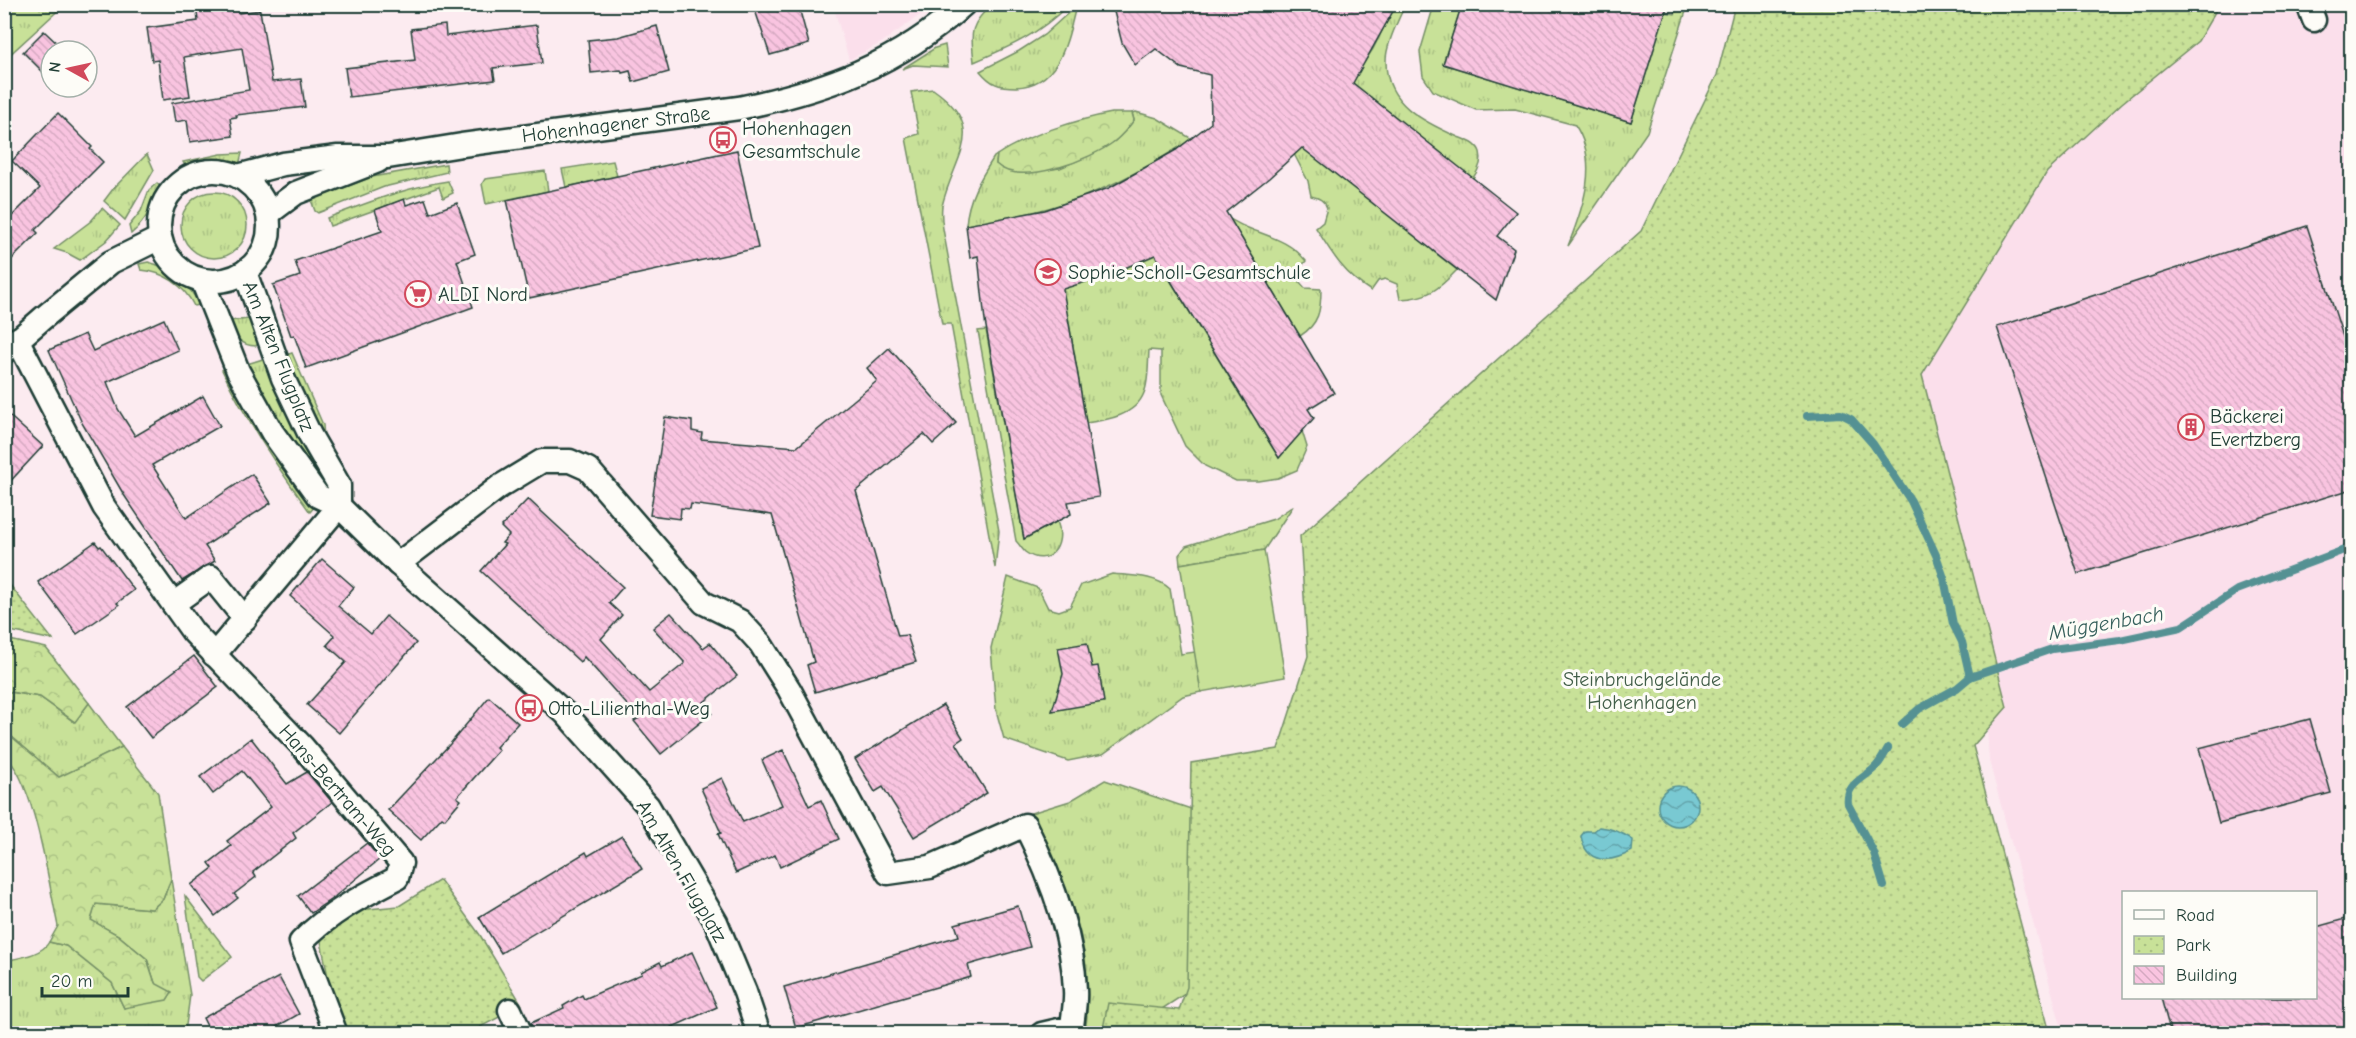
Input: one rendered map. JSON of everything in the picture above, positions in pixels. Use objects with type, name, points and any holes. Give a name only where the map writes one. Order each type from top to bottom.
[{"type":"street","name":"Hohenhagener Straße","points":[[238,176],[283,164],[338,157],[388,157],[728,110],[776,100],[851,76],[887,60],[964,4]]},
{"type":"street","name":"Hohenhagener Straße","points":[[268,214],[296,193],[388,157]]},
{"type":"street","points":[[205,171],[222,171],[238,176],[262,199],[268,214],[268,236],[260,256],[245,272],[231,278],[216,281],[202,280],[187,274],[175,265],[166,253],[160,238],[161,210],[167,197],[176,186],[189,177],[205,171]]},
{"type":"street","points":[[11,346],[111,262],[160,238]]},
{"type":"street","name":"Am Alten Flugplatz","points":[[245,272],[283,378],[310,435],[339,485],[339,506]]},
{"type":"street","name":"Am Alten Flugplatz","points":[[202,280],[238,371],[272,432],[318,496],[339,506],[398,564],[565,713],[648,806],[716,922],[745,992],[759,1034]]},
{"type":"street","name":"Hans-Bertram-Weg","points":[[11,346],[104,507],[194,632],[302,746],[401,863],[397,878],[347,904],[318,925],[301,942],[336,1034]]},
{"type":"street","points":[[398,564],[499,487],[542,461],[570,460],[588,469],[704,603],[740,621],[760,642],[789,689],[888,873],[930,867],[1025,825],[1041,858],[1067,933],[1076,990],[1072,1027],[1042,1034]]},
{"type":"street","points":[[214,655],[339,506]]},
{"type":"street","points":[[173,604],[211,577],[245,619]]},
{"type":"street","points":[[510,1010],[521,1034]]},
{"type":"shaded area","points":[[833,4],[934,5],[881,43],[849,60]]},
{"type":"shaded area","points":[[2209,5],[2351,5],[2351,1033],[2063,1033],[1989,761],[1987,727],[1922,375],[2042,171]]},
{"type":"green space","points":[[5,4],[64,4],[64,5],[5,59]]},
{"type":"green space","points":[[992,4],[1068,5],[1046,24],[1024,38],[974,62],[973,30],[975,24]]},
{"type":"green space","points":[[1395,5],[1405,5],[1386,56],[1392,89],[1409,110],[1420,118],[1476,146],[1481,159],[1473,178],[1333,110],[1373,49]]},
{"type":"green space","points":[[1434,5],[1462,5],[1443,64],[1631,122],[1665,12],[1675,14],[1678,5],[1688,5],[1647,132],[1568,246],[1583,201],[1588,170],[1587,154],[1575,125],[1515,109],[1476,110],[1433,91],[1423,76],[1420,52]]},
{"type":"green space","name":"Steinbruchgelände Hohenhagen","points":[[1735,5],[2219,5],[2198,41],[2122,103],[2047,172],[1922,375],[2007,707],[1973,746],[2050,1033],[1102,1034],[1108,1003],[1179,1010],[1187,987],[1191,763],[1278,749],[1308,656],[1300,536],[1641,231],[1717,75]]},
{"type":"green space","points":[[1076,6],[1065,47],[1052,70],[1043,79],[1016,87],[1004,86],[991,82],[980,71],[1044,35]]},
{"type":"green space","points":[[945,45],[948,67],[913,65],[902,69],[935,48]]},
{"type":"green space","points":[[933,89],[950,103],[960,117],[964,130],[959,157],[942,206],[942,218],[999,531],[995,568],[951,324],[942,324],[906,138],[919,134],[911,92]]},
{"type":"green space","points":[[1112,113],[1132,113],[1134,120],[1115,141],[1090,156],[1074,163],[1038,172],[1007,171],[996,164],[997,155],[1022,141],[1084,119]]},
{"type":"green space","points":[[1132,113],[1157,118],[1192,139],[1137,172],[1084,196],[1029,213],[966,225],[969,206],[976,189],[997,155],[996,164],[1020,173],[1060,168],[1115,141],[1134,120]]},
{"type":"green space","points":[[1324,122],[1434,248],[1433,251],[1457,270],[1432,292],[1418,297],[1400,299],[1397,284],[1385,279],[1378,281],[1371,291],[1353,278],[1333,255],[1316,228],[1323,222],[1327,208],[1321,200],[1311,196],[1308,181],[1294,154]]},
{"type":"green space","points":[[242,153],[239,165],[220,161],[186,167],[183,162],[221,154]]},
{"type":"green space","points":[[147,154],[154,170],[125,220],[104,201]]},
{"type":"green space","points":[[613,161],[617,176],[566,187],[562,169]]},
{"type":"green space","points":[[446,164],[447,172],[384,187],[318,213],[311,200],[372,177]]},
{"type":"green space","points":[[545,171],[548,191],[486,204],[482,184],[485,179]]},
{"type":"green space","points":[[448,181],[453,193],[443,198],[439,187],[330,226],[327,218],[402,191]]},
{"type":"green space","points":[[157,183],[161,188],[145,218],[131,234],[129,226],[141,211],[149,190]]},
{"type":"green space","points":[[214,192],[227,195],[237,202],[244,212],[247,225],[244,238],[237,248],[227,255],[214,258],[201,255],[191,248],[184,238],[181,225],[184,212],[191,202],[201,195]]},
{"type":"green space","points":[[102,208],[120,225],[106,241],[80,260],[54,249],[91,221]]},
{"type":"green space","points":[[1223,214],[1233,221],[1277,239],[1306,261],[1297,271],[1298,280],[1305,288],[1321,289],[1320,304],[1315,321],[1300,336],[1241,237]]},
{"type":"green space","points":[[1186,239],[1170,280],[1251,413],[1254,411],[1260,422],[1258,424],[1279,458],[1302,431],[1307,447],[1297,470],[1278,478],[1236,481],[1205,466],[1185,446],[1161,395],[1161,351],[1149,350],[1146,388],[1140,401],[1134,407],[1120,416],[1086,423],[1068,317],[1030,297],[1110,272]]},
{"type":"green space","points":[[148,262],[178,277],[190,290],[199,305],[194,306],[185,292],[172,281],[158,274],[141,270],[139,264]]},
{"type":"green space","points":[[250,319],[259,342],[256,346],[250,346],[238,339],[228,321]]},
{"type":"green space","points":[[986,330],[1024,539],[1057,521],[1059,539],[1057,546],[1048,556],[1041,558],[1033,557],[1025,552],[1016,541],[978,331]]},
{"type":"green space","points":[[292,353],[323,425],[324,438],[310,415],[286,355]]},
{"type":"green space","points":[[266,358],[329,483],[325,486],[288,436],[247,364]]},
{"type":"green space","points":[[227,368],[315,506],[310,512],[274,461],[241,407],[222,370]]},
{"type":"green space","points":[[1293,506],[1264,550],[1180,564],[1179,555],[1186,546],[1274,519]]},
{"type":"green space","points":[[1264,550],[1285,677],[1201,692],[1180,564]]},
{"type":"green space","points":[[1112,574],[1150,579],[1170,589],[1181,654],[1195,652],[1201,692],[1183,696],[1103,754],[1068,761],[1004,739],[996,710],[991,648],[1008,577],[1038,588],[1048,608],[1059,611],[1070,607],[1081,585]]},
{"type":"green space","points":[[10,585],[53,640],[5,630],[5,589]]},
{"type":"green space","points":[[5,639],[46,648],[89,703],[75,722],[40,697],[5,691]]},
{"type":"green space","points":[[4,691],[40,697],[74,722],[89,703],[122,747],[59,778],[5,731]]},
{"type":"green space","points":[[5,731],[59,777],[122,747],[158,793],[171,879],[163,899],[152,909],[96,904],[91,920],[118,935],[147,959],[155,983],[172,992],[167,1000],[124,1008],[112,983],[66,946],[49,942],[58,926],[45,861],[25,787],[16,769],[5,756]]},
{"type":"green space","points":[[1105,780],[1194,810],[1191,990],[1125,1033],[1085,1033],[1088,1002],[1083,946],[1068,893],[1031,813],[1070,801]]},
{"type":"green space","points":[[171,879],[190,995],[185,1033],[5,1033],[4,961],[35,953],[49,942],[66,946],[112,983],[124,1008],[155,983],[147,959],[118,935],[91,921],[95,904],[152,909],[163,899]]},
{"type":"green space","points":[[440,880],[480,935],[522,1005],[469,1033],[347,1033],[331,993],[321,941],[327,933],[358,910],[399,906]]},
{"type":"green space","points":[[185,896],[232,957],[201,981],[197,977]]},
{"type":"water","points":[[1678,786],[1692,792],[1698,806],[1692,820],[1678,826],[1664,820],[1658,806],[1664,792]]},
{"type":"water","points":[[1599,827],[1617,831],[1633,840],[1632,851],[1616,858],[1594,857],[1588,852],[1581,836],[1585,831],[1594,831]]},
{"type":"building","points":[[196,4],[237,4],[239,13],[260,10],[272,82],[301,79],[305,107],[236,115],[237,117],[230,118],[233,136],[190,142],[187,120],[175,122],[172,103],[249,90],[242,48],[184,57],[190,96],[163,100],[158,60],[152,61],[147,28],[198,21]]},
{"type":"building","points":[[753,4],[798,4],[809,44],[770,55]]},
{"type":"building","name":"Sophie-Scholl-Gesamtschule","points":[[1112,4],[1257,4],[1258,10],[1293,4],[1397,4],[1353,83],[1516,212],[1497,236],[1514,249],[1496,300],[1302,148],[1226,212],[1334,393],[1308,409],[1314,418],[1279,458],[1155,255],[1111,274],[1063,289],[1099,497],[1068,502],[1071,514],[1024,539],[985,321],[978,256],[970,258],[966,225],[1045,210],[1109,188],[1176,150],[1211,123],[1210,75],[1181,68],[1156,49],[1135,65],[1122,43]]},
{"type":"building","points":[[1462,4],[1668,4],[1631,122],[1443,64]]},
{"type":"building","points":[[445,25],[446,36],[537,25],[542,63],[493,68],[495,80],[349,97],[345,68],[415,60],[411,29]]},
{"type":"building","points":[[657,26],[669,72],[633,82],[630,71],[591,73],[588,40],[618,37]]},
{"type":"building","points":[[44,31],[52,39],[39,39],[39,68],[23,52]]},
{"type":"building","points":[[58,113],[92,147],[90,149],[103,162],[35,230],[38,233],[4,267],[4,224],[40,188],[12,161]]},
{"type":"building","points":[[737,150],[758,248],[529,298],[507,200]]},
{"type":"building","points":[[404,199],[406,205],[425,199],[430,213],[457,203],[475,254],[457,261],[473,307],[306,368],[294,335],[291,336],[273,285],[300,276],[295,261],[382,231],[375,210]]},
{"type":"building","name":"Bäckerei Evertzberg","points":[[2307,226],[2352,364],[2352,489],[2078,574],[1997,327]]},
{"type":"building","points":[[164,319],[178,350],[107,382],[118,409],[135,436],[203,396],[220,426],[152,465],[186,518],[252,474],[271,503],[205,546],[215,561],[182,581],[124,495],[82,423],[49,350],[85,334],[93,351]]},
{"type":"building","points":[[889,348],[956,423],[933,444],[924,434],[856,491],[898,636],[907,635],[916,662],[815,692],[807,665],[814,662],[772,515],[691,504],[690,509],[681,508],[680,519],[650,515],[665,417],[692,421],[692,431],[702,433],[701,439],[797,447],[877,381],[867,368]]},
{"type":"building","points":[[4,411],[43,446],[4,488]]},
{"type":"building","points":[[528,499],[623,587],[609,603],[622,615],[601,639],[649,692],[685,663],[653,628],[671,613],[703,648],[710,643],[737,676],[704,702],[712,713],[661,754],[634,721],[639,718],[584,657],[580,662],[481,571],[505,544],[502,543],[509,535],[501,527]]},
{"type":"building","points":[[95,542],[99,547],[101,546],[134,590],[117,603],[119,605],[77,634],[38,582]]},
{"type":"building","points":[[322,559],[354,587],[338,606],[371,634],[386,616],[416,643],[339,733],[307,705],[346,662],[327,645],[335,636],[290,596]]},
{"type":"building","points":[[1087,643],[1092,667],[1098,666],[1104,702],[1052,711],[1063,674],[1058,648]]},
{"type":"building","points":[[194,656],[218,687],[151,738],[127,707]]},
{"type":"building","points":[[489,697],[518,723],[496,747],[499,750],[457,797],[461,800],[445,819],[442,817],[421,840],[388,810],[450,744]]},
{"type":"building","points":[[943,705],[963,738],[956,743],[987,793],[914,837],[883,787],[875,792],[855,759]]},
{"type":"building","points":[[2310,719],[2331,793],[2219,823],[2199,748]]},
{"type":"building","points":[[251,738],[287,784],[307,772],[332,802],[293,833],[296,838],[253,872],[256,877],[234,894],[238,898],[215,916],[191,885],[213,868],[209,863],[231,846],[227,841],[271,807],[242,771],[213,794],[200,777]]},
{"type":"building","points":[[783,750],[809,806],[821,800],[839,839],[780,867],[775,855],[736,873],[701,788],[722,778],[743,822],[782,805],[762,760]]},
{"type":"building","points":[[622,836],[642,869],[501,953],[479,917],[586,852],[588,856]]},
{"type":"building","points":[[367,843],[380,859],[311,913],[298,896]]},
{"type":"building","points":[[1018,906],[1030,947],[968,965],[971,977],[796,1028],[784,987],[959,936],[955,924]]},
{"type":"building","points":[[2352,917],[2352,1034],[2171,1034],[2161,999],[2317,999],[2317,927]]},
{"type":"building","points":[[692,952],[717,1007],[657,1034],[534,1034],[531,1023],[564,1008],[563,1006],[582,995],[584,999],[642,974],[641,972],[660,962],[662,966]]},
{"type":"building","points":[[279,977],[299,1014],[264,1034],[211,1034],[203,1018]]},
{"type":"waterway","points":[[1807,416],[1841,414],[1851,419],[1873,444],[1911,501],[1944,578],[1953,624],[1962,642],[1970,677]]},
{"type":"waterway","name":"Müggenbach","points":[[1902,724],[1919,709],[1957,688],[1970,677],[2052,649],[2120,640],[2181,627],[2237,590],[2352,547]]},
{"type":"waterway","name":"Müggenbach","points":[[1884,886],[1874,853],[1848,804],[1848,797],[1854,785],[1874,769],[1888,748]]},
{"type":"place","name":"Hohenhagen Gesamtschule","points":[[723,140]]},
{"type":"place","name":"Sophie-Scholl-Gesamtschule","points":[[1048,272]]},
{"type":"place","name":"ALDI Nord","points":[[418,294]]},
{"type":"place","name":"Bäckerei Evertzberg","points":[[2191,427]]},
{"type":"place","name":"Otto-Lilienthal-Weg","points":[[529,708]]}]
